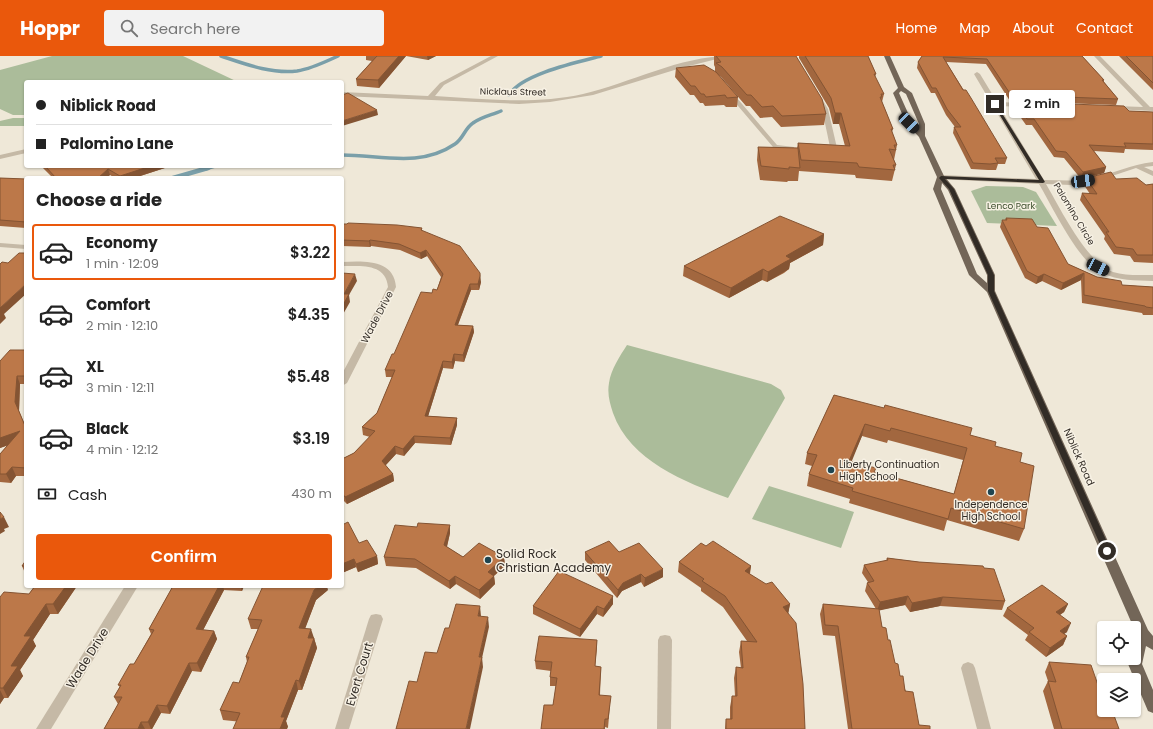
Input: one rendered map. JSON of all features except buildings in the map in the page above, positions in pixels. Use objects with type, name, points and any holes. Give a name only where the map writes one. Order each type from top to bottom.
[{"type":"main road","name":"Niblick Road","points":[[887,56],[901,88],[909,93],[922,124],[922,136]]},
{"type":"main road","name":"Niblick Road","points":[[901,88],[896,93],[909,123],[922,136],[941,178],[952,189],[991,275],[991,291],[1143,633],[1153,645]]},
{"type":"main road","name":"Niblick Road","points":[[941,178],[937,189],[973,275],[991,291]]},
{"type":"main road","points":[[1143,633],[1135,664],[1153,707]]},
{"type":"street","points":[[430,98],[442,84],[495,56]]},
{"type":"street","name":"Nicklaus Street","points":[[344,94],[519,102],[559,100],[600,92],[687,64],[726,56]]},
{"type":"street","points":[[1097,56],[1150,109]]},
{"type":"street","points":[[687,64],[697,68]]},
{"type":"street","name":"Palomino Circle","points":[[977,74],[1043,182],[1082,250],[1098,267],[1119,276],[1153,278]]},
{"type":"street","points":[[723,84],[775,146],[780,148],[801,149]]},
{"type":"street","points":[[814,90],[825,109],[834,148],[827,150],[815,150]]},
{"type":"street","points":[[995,104],[1033,105]]},
{"type":"street","points":[[1110,108],[1150,109]]},
{"type":"street","points":[[0,157],[24,151]]},
{"type":"street","points":[[941,178],[1072,183],[1094,180],[1136,166],[1153,164]]},
{"type":"street","points":[[1136,166],[1153,174]]},
{"type":"street","points":[[0,245],[24,247]]},
{"type":"street","name":"Wade Drive","points":[[344,264],[371,265],[385,269],[390,273],[393,280],[392,287],[344,379]]},
{"type":"street","name":"Wade Drive","points":[[43,729],[131,588]]},
{"type":"street","name":"Evert Court","points":[[342,729],[376,619]]},
{"type":"street","points":[[664,729],[665,640]]},
{"type":"street","points":[[968,668],[984,729]]},
{"type":"green space","points":[[52,56],[183,56],[234,80],[24,80],[24,115],[13,115],[0,109],[0,70]]},
{"type":"green space","points":[[13,118],[24,118],[24,126],[0,126],[0,121]]},
{"type":"green space","name":"Lenco Park","points":[[986,186],[1023,187],[1036,192],[1057,226],[987,223],[971,191]]},
{"type":"green space","points":[[627,345],[771,384],[781,390],[785,398],[728,498],[694,485],[661,468],[632,444],[621,430],[613,413],[608,387],[614,368]]},
{"type":"green space","points":[[769,486],[854,512],[841,548],[752,519]]},
{"type":"waterway","points":[[221,56],[258,68],[287,72],[307,69],[338,56]]},
{"type":"waterway","points":[[509,95],[515,88],[537,75],[565,65],[601,56]]},
{"type":"waterway","points":[[344,155],[386,158],[414,158],[428,156],[455,144],[470,125],[476,121],[501,111]]},
{"type":"waterway","points":[[180,176],[208,168]]},
{"type":"place","name":"Liberty Continuation High School","points":[[831,470]]},
{"type":"place","name":"Independence High School","points":[[991,492]]},
{"type":"place","name":"Solid Rock Christian Academy","points":[[488,560]]},
{"type":"route","points":[[995,104],[1043,182],[941,178],[952,189],[991,275],[991,291],[1107,551]]}]
